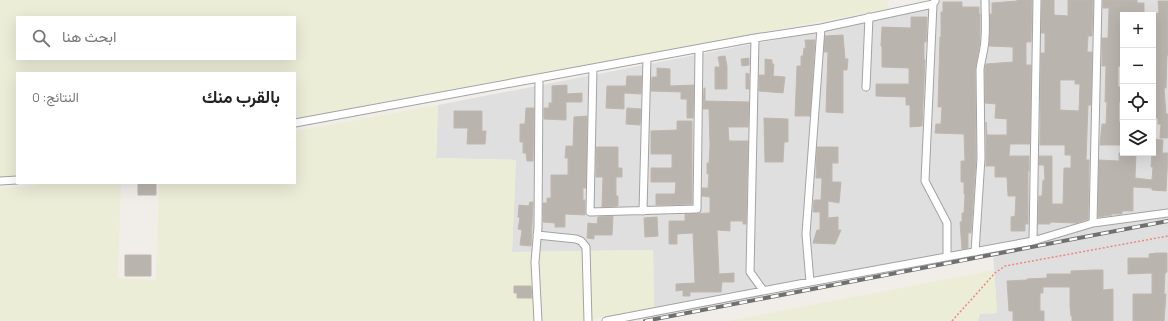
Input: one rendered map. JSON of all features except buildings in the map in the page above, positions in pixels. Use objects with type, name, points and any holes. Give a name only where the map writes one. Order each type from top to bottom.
[{"type":"street","points":[[975,252],[981,158],[980,70],[985,38],[985,0]]},
{"type":"street","points":[[1033,241],[1037,0]]},
{"type":"street","points":[[1093,223],[1098,0]]},
{"type":"street","points":[[296,123],[699,48],[820,28],[934,2],[925,181],[947,223],[947,257]]},
{"type":"street","points":[[866,87],[869,17]]},
{"type":"street","points":[[810,282],[806,234],[820,28]]},
{"type":"street","points":[[755,38],[750,272],[763,290]]},
{"type":"street","points":[[593,68],[590,212],[697,209],[699,48]]},
{"type":"street","points":[[643,211],[647,58]]},
{"type":"street","points":[[538,321],[535,274],[537,235],[539,78]]},
{"type":"street","points":[[0,181],[16,180]]},
{"type":"street","points":[[606,321],[763,290],[1033,241],[1093,223],[1168,213]]},
{"type":"street","points":[[537,235],[576,239],[586,247],[588,321]]},
{"type":"path","points":[[952,321],[995,273],[1006,266],[1168,236]]},
{"type":"shaded area","points":[[939,0],[1168,0],[1168,321],[978,321],[979,314],[997,313],[993,252],[654,308],[653,250],[512,252],[516,160],[436,158],[438,105],[892,17],[937,6]]},
{"type":"green space","points":[[0,0],[887,0],[889,9],[296,118],[296,72],[16,72],[16,178],[0,180]]},
{"type":"green space","points":[[438,105],[436,158],[516,160],[512,252],[653,250],[654,308],[584,321],[0,321],[0,188],[40,184],[121,184],[118,278],[156,280],[159,184],[296,184],[296,131]]},
{"type":"green space","points":[[994,270],[997,313],[980,314],[978,321],[728,321]]},
{"type":"railway","points":[[645,321],[1168,221]]}]
